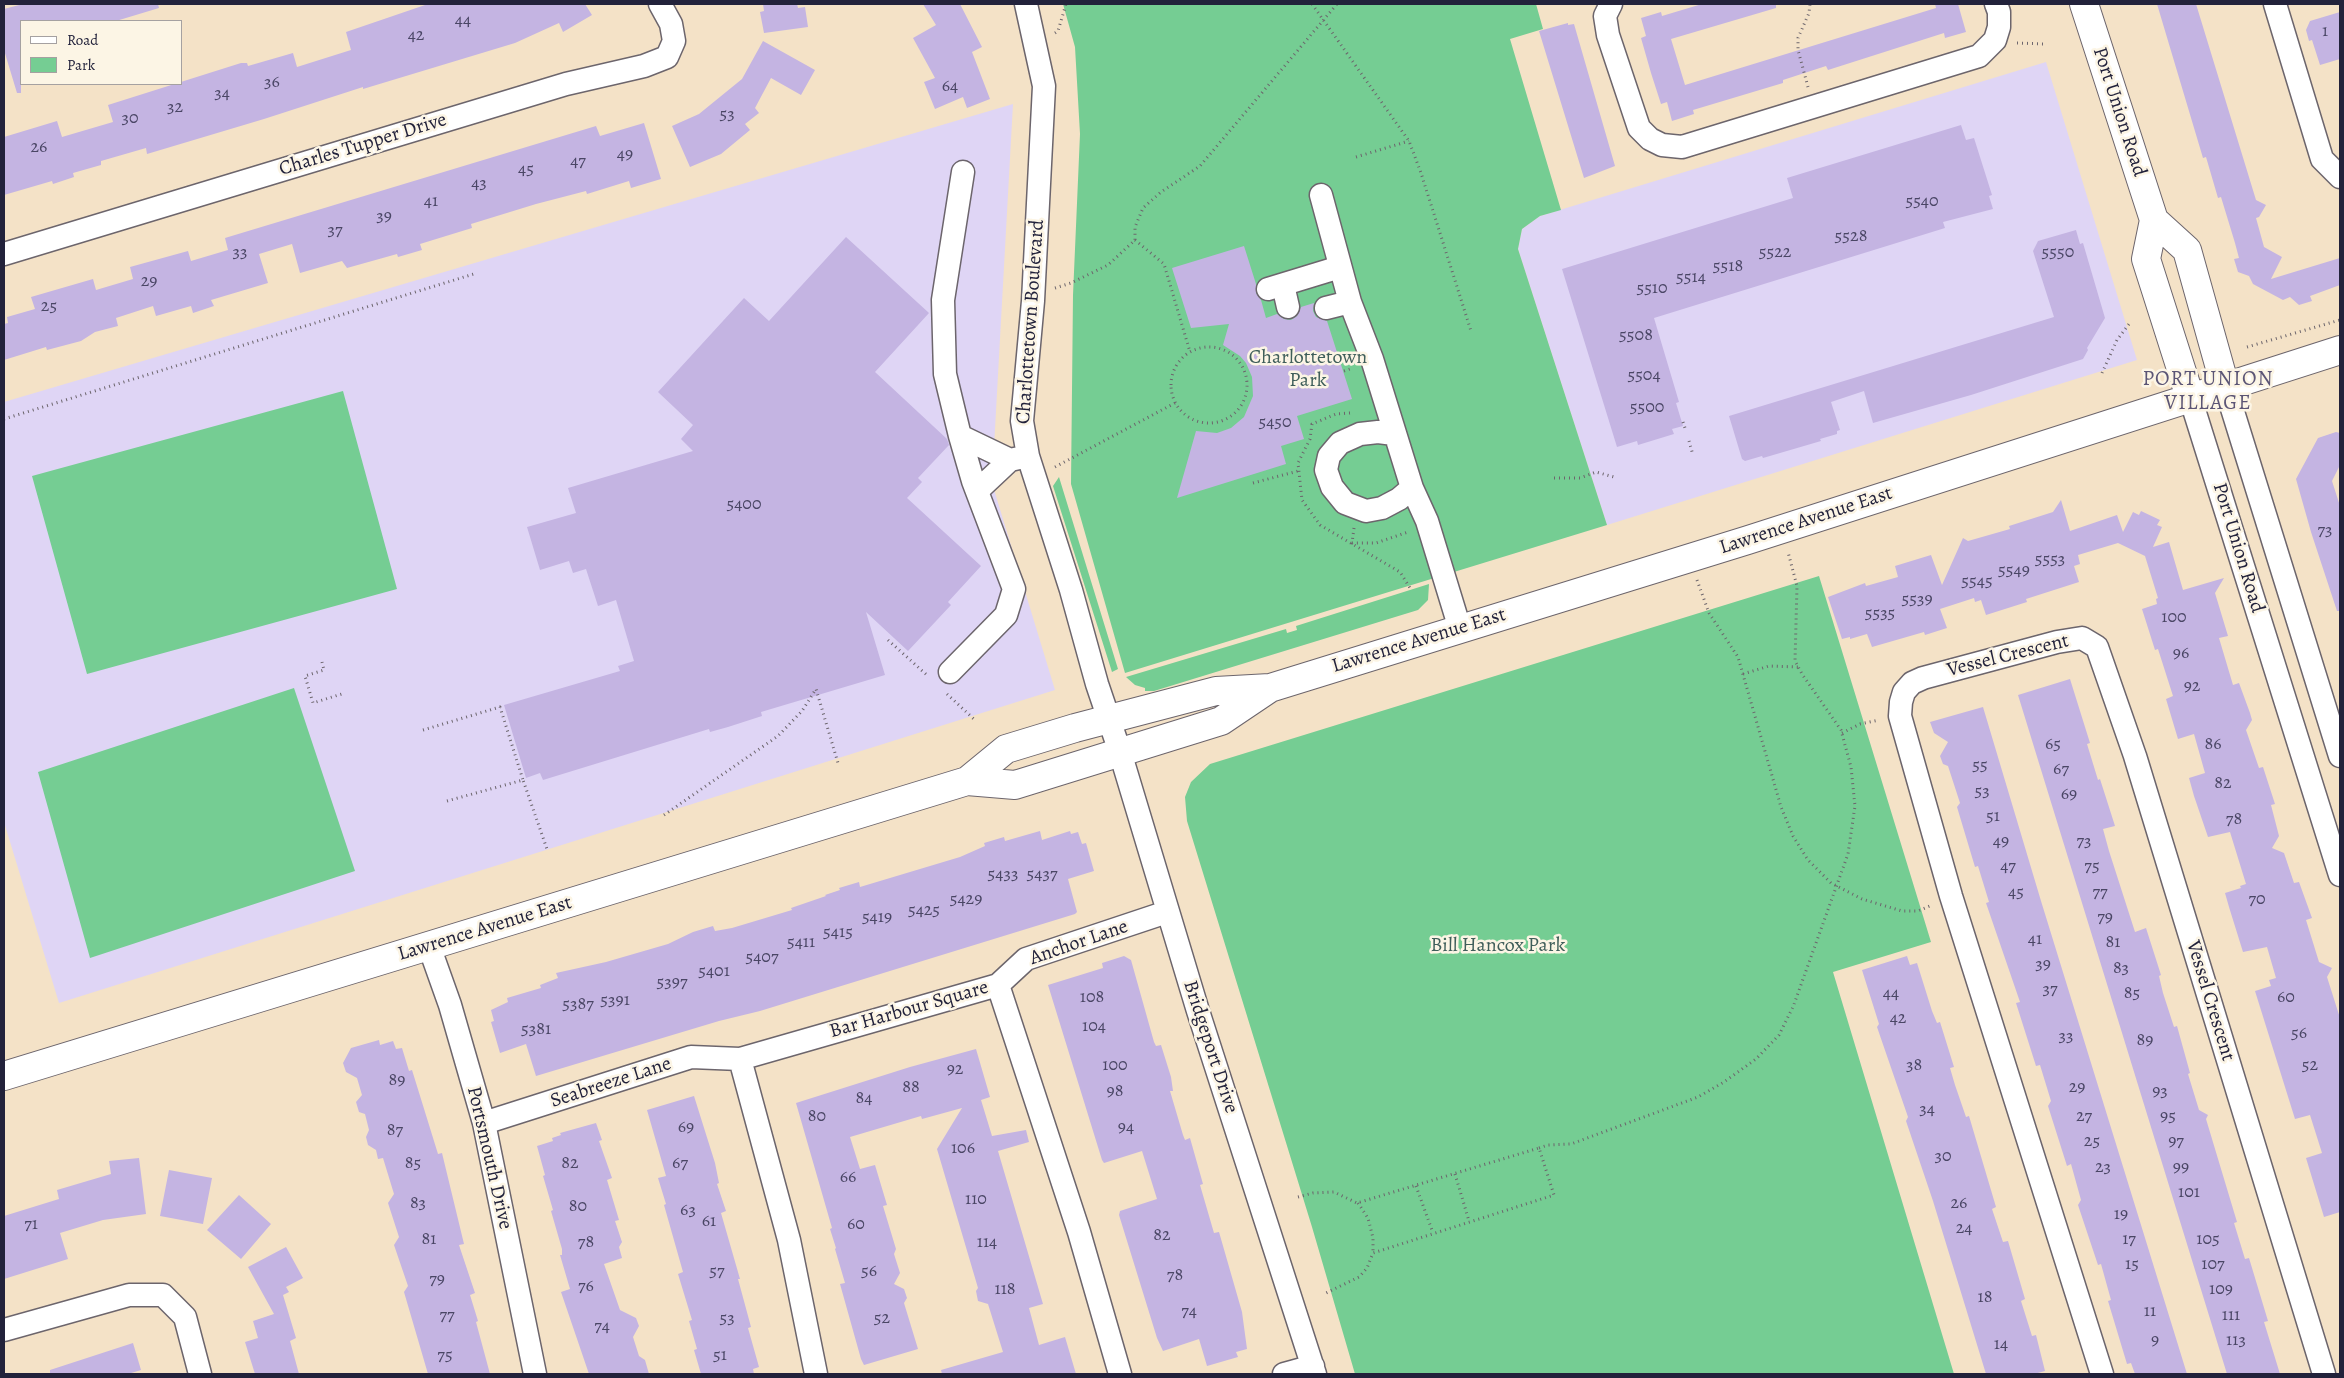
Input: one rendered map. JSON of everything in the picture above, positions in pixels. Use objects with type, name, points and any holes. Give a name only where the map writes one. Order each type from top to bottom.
[{"type":"main road","name":"Port Union Road","points":[[2084,4],[2154,220],[2146,259],[2190,397]]},
{"type":"main road","name":"Port Union Road","points":[[2154,220],[2187,250],[2225,386]]},
{"type":"main road","name":"Lawrence Avenue East","points":[[967,781],[1006,749],[1108,719],[1216,691],[1270,688],[1782,530],[2340,350]]},
{"type":"main road","name":"Lawrence Avenue East","points":[[4,1076],[967,781],[1015,785],[1221,721],[1270,688]]},
{"type":"street","name":"Charles Tupper Drive","points":[[4,254],[566,84],[644,66],[667,57],[674,41],[671,24],[660,4]]},
{"type":"street","name":"Charlottetown Boulevard","points":[[1026,4],[1044,86],[1033,301],[1022,421],[1024,463],[1071,590],[1108,719]]},
{"type":"street","points":[[1611,4],[1605,16],[1608,35],[1639,128],[1650,139],[1662,145],[1682,147],[1979,56],[1995,40],[1999,12],[1996,4]]},
{"type":"street","points":[[2275,4],[2322,159],[2340,177]]},
{"type":"street","points":[[950,672],[1006,616],[1014,589],[977,492],[960,436],[945,374],[942,300],[963,172]]},
{"type":"street","points":[[1321,195],[1350,302],[1372,359],[1412,488],[1427,521],[1460,628]]},
{"type":"street","points":[[1288,307],[1276,287],[1340,267]]},
{"type":"street","points":[[1326,308],[1350,302]]},
{"type":"street","name":"Port Union Road","points":[[2225,386],[2333,706],[2340,756]]},
{"type":"street","name":"Port Union Road","points":[[2190,397],[2340,875]]},
{"type":"street","points":[[1394,434],[1378,432],[1360,434],[1340,443],[1329,456],[1326,470],[1332,487],[1345,503],[1366,511],[1382,508],[1399,499],[1412,488]]},
{"type":"street","points":[[960,436],[1024,463]]},
{"type":"street","points":[[977,492],[1024,463]]},
{"type":"street","name":"Vessel Crescent","points":[[2102,1374],[1951,896],[1900,716],[1900,702],[1904,692],[1912,683],[1923,678],[2057,642],[2082,638],[2097,647],[2135,756],[2324,1374]]},
{"type":"street","points":[[2291,717],[2333,706]]},
{"type":"street","name":"Bridgeport Drive","points":[[1108,719],[1120,752],[1167,912],[1314,1370]]},
{"type":"street","name":"Anchor Lane","points":[[998,985],[1026,959],[1167,912]]},
{"type":"street","name":"Portsmouth Drive","points":[[429,946],[450,1004],[484,1123],[535,1374]]},
{"type":"street","name":"Bar Harbour Square","points":[[740,1059],[998,985],[1078,1232],[1120,1374]]},
{"type":"street","name":"Seabreeze Lane","points":[[484,1123],[690,1057],[740,1059]]},
{"type":"street","points":[[740,1059],[789,1240],[816,1374]]},
{"type":"street","points":[[4,1330],[129,1295],[163,1295],[186,1317],[200,1374]]},
{"type":"street","points":[[1284,1374],[1314,1370]]},
{"type":"path","points":[[1058,30],[1066,4]]},
{"type":"path","points":[[1312,4],[1322,21],[1409,142],[1421,173],[1471,331]]},
{"type":"path","points":[[1033,301],[1060,286],[1071,283],[1108,265],[1135,240],[1135,227],[1144,208],[1161,192],[1200,166],[1336,4]]},
{"type":"path","points":[[1810,4],[1809,13],[1798,38],[1798,50],[1814,107]]},
{"type":"path","points":[[2016,43],[2044,44]]},
{"type":"path","points":[[1356,157],[1409,142]]},
{"type":"path","points":[[1135,240],[1164,264],[1190,352]]},
{"type":"path","points":[[4,419],[477,273]]},
{"type":"path","points":[[2247,347],[2340,320]]},
{"type":"path","points":[[2102,373],[2117,340],[2129,324]]},
{"type":"path","points":[[1205,346],[1218,347],[1229,352],[1239,361],[1245,372],[1247,384],[1245,397],[1239,408],[1230,417],[1212,423],[1193,420],[1182,413],[1175,403],[1171,391],[1171,378],[1175,366],[1190,352],[1205,346]]},
{"type":"path","points":[[1024,463],[1059,466],[1175,403]]},
{"type":"path","points":[[1683,422],[1686,431]]},
{"type":"path","points":[[1689,441],[1693,455]]},
{"type":"path","points":[[1253,483],[1298,470]]},
{"type":"path","points":[[1554,478],[1580,478],[1596,472],[1614,477]]},
{"type":"path","points":[[1352,543],[1376,543],[1415,529]]},
{"type":"path","points":[[1357,1203],[1548,1145],[1571,1144],[1664,1111],[1716,1087],[1756,1059],[1779,1034],[1790,1015],[1851,845],[1855,806],[1852,774],[1842,733],[1798,667],[1795,654],[1797,586],[1782,530]]},
{"type":"path","points":[[1689,558],[1709,613],[1734,650],[1743,674],[1788,825],[1808,860],[1837,887],[1885,907],[1906,912],[1920,910],[1951,896]]},
{"type":"path","points":[[322,662],[324,670],[305,676],[313,703],[345,693]]},
{"type":"path","points":[[1743,674],[1769,666],[1798,667]]},
{"type":"path","points":[[664,815],[778,736],[802,711],[816,689],[838,763]]},
{"type":"path","points":[[423,730],[500,707],[548,852]]},
{"type":"path","points":[[1842,733],[1860,724],[1900,716]]},
{"type":"path","points":[[448,801],[523,780]]},
{"type":"path","points":[[1374,1253],[1554,1195],[1539,1148]]},
{"type":"path","points":[[1455,1174],[1469,1222]]},
{"type":"path","points":[[1416,1186],[1433,1233]]},
{"type":"path","points":[[1298,1197],[1314,1192],[1334,1192],[1357,1203],[1368,1218],[1374,1238],[1374,1253],[1367,1268],[1358,1278],[1326,1293]]},
{"type":"shaded area","points":[[2046,62],[2137,360],[1607,525],[1518,249],[1522,229],[1540,216]]},
{"type":"shaded area","points":[[1013,104],[992,483],[1055,690],[59,1003],[4,822],[4,402]]},
{"type":"green space","name":"Charlottetown Park","points":[[1063,4],[1536,4],[1543,29],[1510,39],[1561,210],[1540,216],[1522,229],[1518,249],[1607,525],[1125,673],[1071,484],[1073,295],[1080,134],[1075,47]]},
{"type":"green space","points":[[343,391],[397,589],[87,674],[32,476]]},
{"type":"green space","points":[[1059,477],[1118,669],[1112,672],[1053,486]]},
{"type":"green space","name":"Bill Hancox Park","points":[[1819,576],[1931,942],[1833,972],[1954,1374],[1355,1374],[1312,1227],[1187,821],[1185,797],[1191,782],[1210,764]]},
{"type":"green space","points":[[1429,584],[1428,600],[1418,610],[1154,691],[1145,691],[1145,688],[1135,685],[1126,677],[1286,629],[1287,633],[1297,630],[1296,626]]},
{"type":"green space","points":[[294,688],[355,871],[90,958],[38,772]]},
{"type":"building","points":[[23,4],[158,4],[159,8],[119,20],[20,20],[21,93],[17,93],[4,50],[4,9]]},
{"type":"building","points":[[428,4],[585,4],[592,15],[563,32],[559,23],[515,43],[363,89],[363,87],[147,154],[146,148],[101,161],[101,165],[73,173],[74,177],[53,184],[52,181],[4,195],[4,137],[57,121],[62,137],[113,122],[108,105],[171,85],[182,85],[182,82],[241,63],[247,63],[248,66],[293,53],[297,67],[351,50],[346,32]]},
{"type":"building","points":[[763,4],[797,4],[798,8],[805,7],[808,27],[764,33],[760,12],[764,11]]},
{"type":"building","points":[[923,4],[960,4],[982,47],[972,52],[990,99],[967,108],[963,97],[935,109],[924,82],[935,78],[913,38],[936,25]]},
{"type":"building","points":[[1702,4],[1776,4],[1776,8],[1671,39],[1685,85],[1936,8],[1935,4],[1958,4],[1966,32],[1945,38],[1944,33],[1828,70],[1826,66],[1783,80],[1783,83],[1693,110],[1694,114],[1672,121],[1667,102],[1661,104],[1651,73],[1641,38],[1646,36],[1641,18],[1661,12],[1662,16]]},
{"type":"building","points":[[2157,4],[2196,4],[2256,200],[2266,205],[2259,217],[2256,218],[2264,247],[2282,257],[2271,279],[2340,258],[2340,285],[2310,296],[2312,301],[2299,305],[2290,297],[2283,300],[2253,284],[2249,276],[2238,272],[2234,259],[2239,258],[2235,243],[2221,197],[2218,198],[2206,157],[2203,158]]},
{"type":"building","points":[[2340,12],[2340,59],[2320,65],[2312,40],[2309,41],[2306,30],[2310,21]]},
{"type":"building","points":[[1568,23],[1568,25],[1574,24],[1615,166],[1584,178],[1539,31]]},
{"type":"building","points":[[763,41],[815,70],[801,95],[771,78],[755,108],[759,113],[745,124],[750,130],[721,154],[690,167],[672,126],[699,114],[742,79]]},
{"type":"building","points":[[644,123],[661,179],[631,188],[629,181],[587,194],[586,191],[536,204],[471,224],[472,228],[420,244],[422,250],[398,257],[397,254],[347,268],[342,261],[300,273],[292,244],[259,254],[268,283],[211,300],[214,306],[193,313],[191,306],[156,316],[153,306],[116,318],[118,326],[95,332],[81,341],[47,350],[46,347],[4,360],[4,324],[8,323],[7,317],[35,309],[31,297],[93,279],[96,290],[133,279],[130,267],[188,251],[191,261],[228,250],[225,238],[596,126],[600,136]]},
{"type":"building","points":[[1961,125],[1966,140],[1974,138],[1992,195],[1989,196],[1993,209],[1943,222],[1945,228],[1654,318],[1679,402],[1676,403],[1683,426],[1672,429],[1674,434],[1638,445],[1637,441],[1617,447],[1562,269],[1793,198],[1787,178]]},
{"type":"building","points":[[2076,230],[2080,244],[2083,243],[2105,318],[2087,348],[2088,350],[2083,359],[1971,395],[1873,423],[1864,391],[1831,402],[1840,430],[1837,431],[1837,434],[1820,439],[1821,441],[1763,458],[1762,456],[1745,461],[1742,459],[1729,416],[2054,317],[2033,251],[2038,241]]},
{"type":"building","points":[[846,237],[929,313],[875,372],[947,439],[949,445],[918,478],[922,482],[907,498],[981,566],[948,602],[951,605],[908,651],[866,612],[885,675],[761,712],[762,716],[728,727],[710,732],[709,729],[543,780],[540,773],[526,778],[504,705],[620,671],[618,666],[634,661],[616,600],[598,606],[586,569],[573,573],[569,561],[540,570],[527,527],[576,513],[568,488],[693,451],[681,439],[693,425],[658,392],[744,298],[769,321]]},
{"type":"building","points":[[1244,246],[1256,284],[1256,293],[1261,300],[1266,318],[1277,314],[1284,319],[1291,320],[1297,316],[1301,307],[1314,303],[1313,311],[1316,317],[1327,321],[1352,399],[1297,416],[1304,439],[1281,446],[1286,464],[1177,498],[1196,431],[1217,433],[1231,428],[1244,417],[1253,396],[1252,377],[1246,363],[1240,356],[1223,345],[1229,324],[1191,328],[1172,268]]},
{"type":"building","points":[[2336,432],[2340,433],[2340,465],[2332,481],[2340,506],[2340,611],[2337,611],[2296,479],[2318,438]]},
{"type":"building","points":[[2061,500],[2070,531],[2117,515],[2123,532],[2133,512],[2139,515],[2141,511],[2160,520],[2157,525],[2162,527],[2153,547],[2169,542],[2183,590],[2224,578],[2215,593],[2228,636],[2219,638],[2233,685],[2239,683],[2250,713],[2252,720],[2246,730],[2259,768],[2263,767],[2275,804],[2271,805],[2279,836],[2272,848],[2284,853],[2294,883],[2299,882],[2312,918],[2306,920],[2319,962],[2332,968],[2327,977],[2340,1018],[2340,1212],[2324,1217],[2306,1158],[2322,1153],[2310,1115],[2295,1119],[2255,991],[2271,986],[2269,980],[2276,978],[2267,947],[2243,952],[2229,907],[2225,893],[2241,888],[2240,886],[2246,884],[2230,832],[2208,837],[2194,796],[2189,778],[2205,773],[2194,734],[2178,739],[2166,699],[2173,696],[2158,649],[2155,650],[2142,609],[2157,604],[2156,599],[2158,598],[2145,556],[2118,543],[2078,555],[2080,564],[2074,566],[2079,582],[2026,599],[2027,602],[1986,615],[1981,600],[1975,602],[1974,598],[1940,609],[1947,628],[1925,635],[1924,632],[1872,647],[1867,634],[1850,639],[1850,637],[1842,639],[1828,597],[1865,583],[1866,586],[1898,577],[1895,566],[1931,555],[1942,585],[1963,538],[1968,541],[2010,529],[2009,526],[2053,512]]},
{"type":"building","points":[[2070,679],[2090,743],[2087,744],[2098,780],[2100,779],[2115,826],[2103,829],[2109,851],[2135,932],[2146,928],[2161,975],[2159,976],[2163,993],[2174,1027],[2177,1026],[2190,1073],[2188,1074],[2199,1110],[2208,1115],[2206,1119],[2237,1222],[2234,1223],[2245,1259],[2249,1258],[2268,1321],[2264,1322],[2280,1374],[2227,1374],[2018,695]]},
{"type":"building","points":[[1983,707],[2187,1374],[2135,1374],[2131,1363],[2127,1364],[2108,1301],[2111,1300],[2101,1264],[2098,1265],[2078,1205],[2081,1200],[2071,1164],[2067,1166],[2048,1106],[2051,1101],[2040,1065],[2036,1066],[2016,1003],[2020,1002],[1986,903],[1989,902],[1978,866],[1975,867],[1957,807],[1960,803],[1948,766],[1943,764],[1940,756],[1948,742],[1934,733],[1930,722]]},
{"type":"building","points":[[1040,831],[1042,840],[1070,831],[1071,834],[1078,832],[1082,844],[1086,843],[1094,871],[1068,879],[1077,912],[1075,914],[760,1011],[719,1021],[536,1076],[526,1044],[500,1053],[491,1022],[494,1021],[491,1010],[508,1002],[507,998],[541,988],[540,985],[558,978],[556,973],[606,962],[668,944],[693,932],[713,926],[715,931],[732,928],[792,910],[791,908],[840,890],[839,888],[859,882],[860,887],[960,857],[985,846],[984,843],[1004,837],[1005,841]]},
{"type":"building","points":[[1124,956],[1131,960],[1154,1042],[1156,1046],[1161,1045],[1171,1077],[1173,1091],[1170,1091],[1183,1135],[1185,1140],[1190,1138],[1203,1184],[1200,1185],[1214,1233],[1219,1232],[1242,1312],[1247,1349],[1236,1352],[1238,1357],[1207,1366],[1199,1339],[1163,1351],[1157,1338],[1119,1215],[1120,1211],[1157,1199],[1142,1151],[1104,1163],[1102,1160],[1048,985],[1103,968],[1102,963]]},
{"type":"building","points":[[1907,956],[1910,965],[1917,963],[1932,1011],[1937,1023],[1940,1022],[1954,1067],[1950,1068],[1955,1085],[1966,1117],[1969,1116],[1996,1207],[1992,1209],[2003,1242],[2008,1241],[2025,1299],[2021,1301],[2032,1336],[2036,1335],[2045,1371],[2034,1374],[1986,1374],[1933,1201],[1906,1121],[1908,1117],[1877,1027],[1879,1024],[1862,970]]},
{"type":"building","points":[[379,1040],[380,1045],[393,1041],[396,1049],[402,1048],[409,1071],[412,1070],[438,1154],[442,1153],[464,1244],[459,1245],[475,1293],[470,1295],[490,1374],[428,1374],[404,1292],[408,1286],[394,1245],[399,1237],[388,1203],[394,1194],[383,1158],[378,1159],[376,1150],[368,1145],[366,1137],[369,1130],[365,1114],[359,1112],[356,1102],[362,1095],[357,1078],[346,1072],[343,1063],[351,1048]]},
{"type":"building","points":[[976,1049],[990,1097],[981,1100],[992,1136],[1026,1130],[1029,1142],[998,1151],[1043,1304],[1029,1308],[1039,1345],[1065,1337],[1076,1374],[942,1374],[941,1370],[1003,1352],[988,1304],[978,1301],[976,1291],[978,1288],[937,1149],[962,1108],[922,1119],[921,1116],[850,1137],[860,1169],[875,1165],[887,1205],[883,1206],[896,1249],[894,1254],[900,1273],[894,1284],[904,1289],[907,1298],[904,1303],[918,1349],[864,1365],[861,1359],[840,1284],[845,1283],[830,1229],[832,1228],[796,1103],[910,1067]]},
{"type":"building","points":[[694,1096],[715,1163],[719,1183],[717,1184],[726,1211],[721,1213],[740,1279],[738,1279],[751,1327],[748,1328],[759,1367],[753,1369],[754,1374],[701,1374],[694,1350],[697,1349],[689,1321],[692,1320],[678,1274],[683,1272],[658,1178],[666,1176],[647,1110]]},
{"type":"building","points":[[596,1123],[602,1140],[599,1141],[612,1178],[607,1180],[619,1220],[615,1221],[622,1242],[619,1247],[622,1258],[604,1264],[620,1310],[636,1318],[639,1326],[633,1337],[639,1356],[645,1360],[649,1374],[589,1374],[561,1292],[570,1289],[560,1255],[562,1255],[562,1249],[551,1211],[553,1210],[537,1146],[553,1141],[552,1138],[561,1135],[560,1133]]},
{"type":"building","points":[[139,1158],[146,1214],[103,1220],[60,1233],[68,1259],[4,1279],[4,1216],[59,1199],[57,1190],[111,1174],[109,1161]]},
{"type":"building","points":[[169,1170],[212,1178],[203,1224],[160,1216]]},
{"type":"building","points":[[239,1195],[271,1224],[241,1259],[207,1230]]},
{"type":"building","points":[[286,1247],[303,1278],[286,1287],[289,1292],[283,1295],[296,1338],[290,1341],[299,1374],[255,1374],[245,1342],[258,1338],[253,1321],[274,1314],[248,1267]]},
{"type":"building","points":[[133,1343],[141,1370],[128,1374],[50,1374],[50,1370]]},
{"type":"district","name":"PORT UNION VILLAGE","points":[[2208,392]]}]
